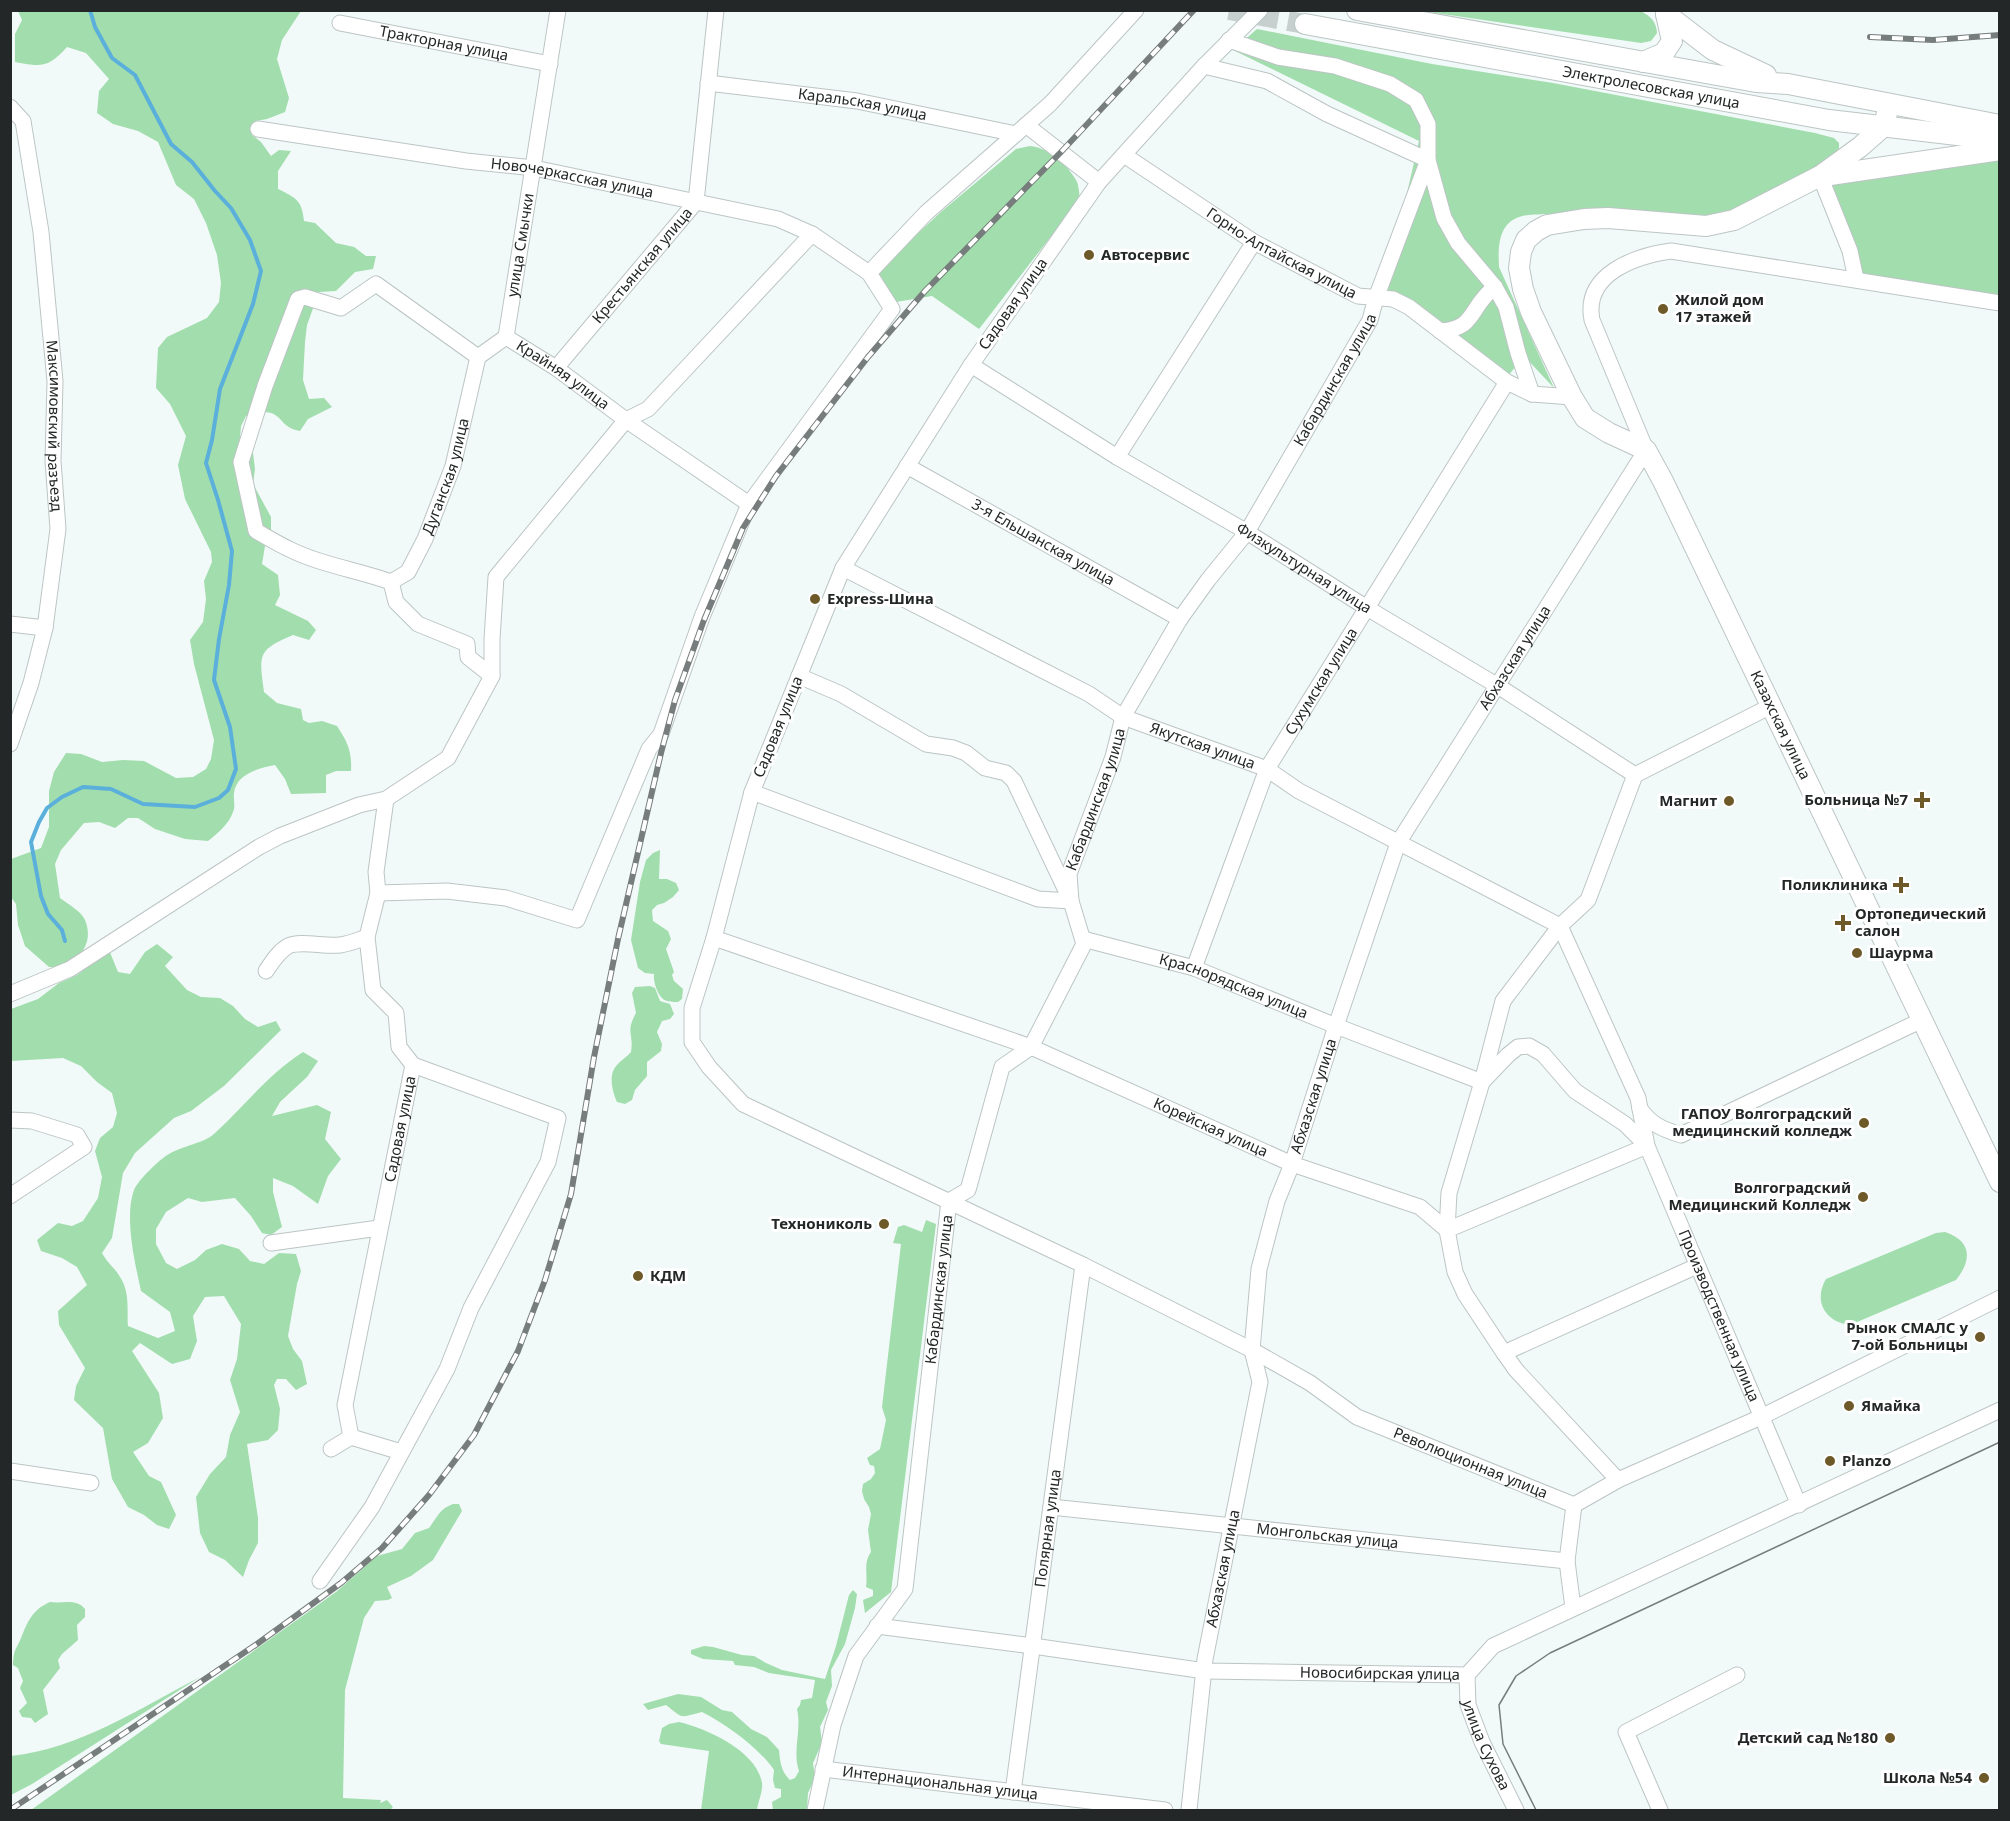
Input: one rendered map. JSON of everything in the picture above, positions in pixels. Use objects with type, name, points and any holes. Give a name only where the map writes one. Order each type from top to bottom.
[{"type":"main road","name":"Электролесовская улица","points":[[1357,10],[1756,82],[1788,84],[2000,124]]},
{"type":"main road","points":[[1643,62],[1664,53],[1672,41],[1665,12]]},
{"type":"main road","points":[[1665,12],[1713,50],[1739,64],[1788,84]]},
{"type":"main road","name":"Электролесовская улица","points":[[1305,24],[1829,120],[2000,140]]},
{"type":"main road","points":[[1646,450],[1609,433],[1585,418],[1572,397],[1522,289],[1519,268],[1521,252],[1526,240],[1536,231],[1560,222],[1584,219],[1608,218],[1706,226],[1750,213],[1820,176],[1839,162],[1884,126],[1889,104]]},
{"type":"main road","points":[[1829,120],[1842,130],[1847,140],[1847,149],[1839,162]]},
{"type":"main road","points":[[1820,176],[2000,150]]},
{"type":"main road","name":"Казахская улица","points":[[1646,450],[1663,481],[2000,1182]]},
{"type":"street","name":"улица Смычки","points":[[506,337],[558,10]]},
{"type":"street","name":"Крестьянская улица","points":[[556,368],[696,202],[716,10]]},
{"type":"street","points":[[378,893],[447,891],[506,898],[577,920],[648,748],[661,734],[702,617],[749,504],[892,309],[869,273],[926,213],[1050,104],[1136,10]]},
{"type":"street","name":"Садовая улица","points":[[949,1201],[743,1104],[708,1067],[692,1042],[692,1008],[714,938],[752,792],[843,568],[971,365],[1100,182],[1204,66],[1260,10]]},
{"type":"street","name":"Тракторная улица","points":[[340,23],[550,64]]},
{"type":"street","points":[[1229,40],[1278,57],[1335,66],[1390,84],[1416,100],[1428,124],[1428,160],[1444,218],[1458,243],[1495,287],[1506,308],[1532,394]]},
{"type":"street","points":[[1204,66],[1267,81],[1327,114],[1428,160]]},
{"type":"street","name":"Каральская улица","points":[[708,83],[857,101],[1021,130]]},
{"type":"street","name":"Максимовский разъезд","points":[[10,107],[23,121],[41,232],[55,381],[53,461],[58,529],[45,628],[31,683],[10,744]]},
{"type":"street","name":"Новочеркасская улица","points":[[258,129],[466,161],[534,168],[778,219],[812,234],[869,273]]},
{"type":"street","points":[[1021,130],[1100,182]]},
{"type":"street","name":"Горно-Алтайская улица","points":[[1124,155],[1254,242],[1358,296],[1392,299],[1409,307],[1507,382],[1532,394],[1572,397]]},
{"type":"street","name":"Кабардинская улица","points":[[815,1810],[832,1725],[856,1656],[905,1589],[949,1201],[968,1190],[1002,1067],[1031,1047],[1084,944],[1071,902],[1070,874],[1113,757],[1123,717],[1180,619],[1247,532],[1371,320],[1376,298],[1428,160]]},
{"type":"street","points":[[1820,176],[1850,251],[1856,279]]},
{"type":"street","points":[[10,994],[70,969],[259,847],[280,836],[359,805],[386,799],[448,758],[492,676],[496,577],[626,420],[648,409],[812,234]]},
{"type":"street","points":[[1117,457],[1254,242]]},
{"type":"street","points":[[1646,450],[1592,320],[1590,308],[1595,290],[1607,275],[1634,260],[1655,253],[1671,251],[2000,303]]},
{"type":"street","points":[[478,357],[376,284],[341,308],[305,297],[298,299],[265,386],[241,462],[256,531],[289,549],[391,582],[396,602],[418,624],[467,644],[468,657],[492,676]]},
{"type":"street","points":[[1440,331],[1461,327],[1468,321],[1480,300],[1495,287]]},
{"type":"street","name":"Крайняя улица","points":[[478,357],[506,337],[556,368],[626,420],[749,504]]},
{"type":"street","name":"Дуганская улица","points":[[391,582],[408,572],[425,539],[453,466],[478,357]]},
{"type":"street","name":"Физкультурная улица","points":[[971,365],[1117,457],[1247,532],[1366,608],[1498,686],[1635,776]]},
{"type":"street","name":"Сухумская улица","points":[[1194,968],[1267,769],[1507,382]]},
{"type":"street","name":"Абхазская улица","points":[[1189,1810],[1205,1659],[1260,1382],[1252,1350],[1259,1269],[1276,1201],[1292,1164],[1398,843],[1646,450]]},
{"type":"street","name":"3-я Ельшанская улица","points":[[907,466],[1180,619]]},
{"type":"street","name":"Якутская улица","points":[[843,568],[1089,694],[1123,717],[1267,769],[1299,791],[1560,926]]},
{"type":"street","points":[[10,624],[45,628]]},
{"type":"street","points":[[799,676],[841,694],[926,744],[953,748],[966,753],[985,768],[1006,773],[1014,781],[1071,902]]},
{"type":"street","points":[[1618,1479],[1516,1370],[1466,1294],[1455,1272],[1447,1230],[1449,1193],[1503,1001],[1560,926],[1588,900],[1635,776],[1771,706]]},
{"type":"street","points":[[752,792],[1038,899],[1071,902]]},
{"type":"street","name":"Садовая улица","points":[[351,1437],[345,1405],[413,1065],[399,1047],[396,1013],[373,990],[367,937],[378,893],[376,872],[386,799]]},
{"type":"street","name":"Производственная улица","points":[[1560,926],[1638,1098],[1647,1146],[1799,1505]]},
{"type":"street","points":[[266,971],[279,953],[290,945],[340,945],[367,937]]},
{"type":"street","name":"Корейская улица","points":[[714,938],[1031,1047],[1292,1164],[1420,1206],[1447,1230]]},
{"type":"street","name":"Краснорядская улица","points":[[1083,939],[1194,968],[1482,1082]]},
{"type":"street","points":[[1640,1108],[1648,1121],[1681,1135],[1922,1020]]},
{"type":"street","points":[[1447,1230],[1647,1146],[1625,1124],[1575,1091],[1543,1054],[1529,1046],[1518,1047],[1482,1082]]},
{"type":"street","points":[[320,1581],[372,1507],[447,1369],[471,1308],[548,1162],[558,1118],[413,1065]]},
{"type":"street","points":[[10,1120],[32,1121],[77,1134],[84,1147],[10,1196]]},
{"type":"street","name":"Революционная улица","points":[[949,1201],[1252,1350],[1310,1383],[1357,1417],[1574,1505]]},
{"type":"street","points":[[271,1243],[379,1228]]},
{"type":"street","name":"Полярная улица","points":[[1013,1792],[1083,1266]]},
{"type":"street","points":[[1504,1353],[1697,1266]]},
{"type":"street","points":[[1573,1608],[1567,1561],[1574,1505],[1618,1479],[1761,1417],[2000,1298]]},
{"type":"street","name":"Новосибирская улица","points":[[877,1626],[1205,1671],[1467,1675],[1493,1646],[2000,1410]]},
{"type":"street","points":[[331,1449],[351,1437],[401,1452]]},
{"type":"street","points":[[10,1471],[91,1483]]},
{"type":"street","name":"Монгольская улица","points":[[1051,1507],[1567,1561]]},
{"type":"street","name":"улица Сухова","points":[[1467,1675],[1468,1705],[1482,1742],[1516,1810]]},
{"type":"street","points":[[1660,1810],[1626,1732],[1737,1675]]},
{"type":"street","name":"Интернациональная улица","points":[[824,1769],[1165,1810]]},
{"type":"green space","points":[[18,11],[301,11],[282,40],[277,59],[289,98],[285,112],[256,121],[252,135],[261,142],[271,156],[279,150],[291,151],[278,171],[278,189],[297,200],[302,208],[304,221],[315,223],[336,243],[354,247],[366,256],[376,256],[373,269],[355,272],[336,291],[319,292],[307,325],[303,380],[309,399],[324,398],[332,407],[308,419],[300,431],[294,430],[271,413],[246,416],[241,426],[240,438],[253,453],[255,469],[253,484],[271,517],[271,537],[265,546],[262,564],[278,575],[280,595],[275,605],[308,621],[316,630],[309,640],[293,635],[267,650],[261,662],[264,692],[277,703],[301,709],[303,720],[309,723],[322,721],[337,726],[348,747],[351,771],[336,771],[326,775],[326,793],[291,794],[285,779],[275,765],[249,773],[236,786],[234,810],[229,820],[208,841],[185,839],[155,829],[138,818],[128,818],[115,828],[99,822],[84,823],[61,850],[55,864],[60,898],[83,917],[88,930],[88,938],[85,947],[74,959],[67,964],[49,967],[25,946],[18,925],[16,904],[11,897],[11,859],[41,848],[49,827],[49,791],[54,772],[66,753],[81,754],[102,762],[144,761],[176,778],[193,777],[206,769],[211,759],[214,740],[190,640],[203,622],[206,599],[204,581],[212,562],[211,552],[185,499],[178,465],[186,436],[170,404],[156,388],[158,348],[167,337],[207,318],[219,302],[221,283],[217,255],[206,223],[194,199],[176,185],[158,142],[138,131],[113,124],[97,113],[99,91],[109,79],[86,53],[67,47],[55,59],[44,64],[32,65],[15,62],[15,34],[22,20]]},
{"type":"green space","points":[[1422,11],[1641,11],[1652,20],[1657,33],[1651,41],[1641,43]]},
{"type":"green space","points":[[1257,29],[1432,64],[1553,83],[1815,133],[1834,138],[1839,143],[1839,150],[1835,157],[1729,217],[1543,214],[1525,215],[1512,220],[1501,237],[1499,267],[1554,388],[1524,356],[1508,376],[1400,296],[1385,288],[1419,141],[1233,50]]},
{"type":"green space","points":[[1030,146],[1050,153],[1067,168],[1077,182],[1080,199],[979,329],[932,296],[890,303],[875,273],[942,211],[1016,149]]},
{"type":"green space","points":[[1999,156],[1999,296],[1859,275],[1828,179]]},
{"type":"green space","points":[[660,850],[659,879],[667,879],[676,883],[679,890],[673,897],[652,910],[653,921],[668,931],[671,939],[666,949],[674,972],[672,975],[674,981],[683,989],[682,999],[678,1002],[663,999],[656,987],[654,974],[645,973],[638,968],[631,940],[640,882],[646,860]]},
{"type":"green space","points":[[157,944],[173,957],[165,966],[187,990],[201,997],[220,998],[258,1027],[276,1021],[281,1030],[224,1086],[191,1111],[174,1118],[135,1153],[123,1173],[112,1238],[102,1253],[123,1283],[127,1301],[128,1326],[158,1338],[175,1331],[170,1312],[141,1291],[130,1226],[131,1201],[136,1186],[165,1157],[215,1133],[268,1080],[303,1052],[318,1061],[307,1077],[280,1102],[272,1116],[317,1105],[331,1112],[325,1139],[341,1159],[328,1176],[318,1204],[293,1186],[273,1178],[273,1192],[282,1227],[271,1235],[262,1233],[235,1198],[202,1202],[188,1198],[166,1212],[156,1229],[156,1244],[166,1263],[177,1269],[195,1260],[206,1250],[222,1244],[239,1249],[250,1261],[264,1264],[279,1253],[296,1254],[301,1271],[288,1336],[293,1349],[302,1361],[307,1384],[296,1390],[286,1379],[277,1379],[274,1385],[280,1409],[278,1430],[268,1440],[247,1444],[258,1518],[258,1543],[243,1577],[225,1560],[209,1552],[200,1533],[196,1497],[210,1474],[226,1457],[230,1435],[240,1412],[230,1380],[237,1359],[241,1324],[224,1296],[205,1297],[193,1316],[197,1341],[190,1359],[172,1364],[140,1343],[132,1351],[159,1393],[163,1418],[148,1443],[133,1452],[149,1476],[161,1482],[176,1515],[169,1529],[157,1525],[128,1507],[112,1479],[103,1428],[74,1400],[76,1386],[85,1368],[59,1325],[58,1311],[87,1285],[77,1267],[62,1258],[41,1251],[37,1240],[58,1223],[72,1226],[83,1221],[98,1198],[102,1177],[95,1151],[100,1138],[113,1127],[117,1113],[112,1093],[81,1066],[63,1058],[11,1061],[11,1009],[38,999],[59,983],[77,975],[109,950],[118,972],[130,974],[145,952]]},
{"type":"green space","points":[[635,987],[655,988],[660,1001],[670,1004],[674,1014],[670,1019],[662,1021],[657,1032],[662,1044],[661,1051],[647,1062],[647,1076],[635,1090],[632,1100],[625,1104],[617,1102],[615,1098],[612,1073],[631,1052],[630,1029],[636,1013],[632,993]]},
{"type":"green space","points":[[926,1220],[936,1224],[891,1592],[865,1613],[863,1600],[873,1596],[873,1590],[866,1587],[866,1564],[871,1552],[868,1530],[871,1514],[862,1491],[863,1484],[875,1473],[874,1466],[870,1465],[867,1458],[880,1449],[886,1420],[882,1407],[901,1244],[893,1243],[898,1227],[904,1225],[922,1232]]},
{"type":"green space","points":[[1945,1232],[1960,1240],[1967,1252],[1965,1265],[1956,1280],[1850,1325],[1834,1320],[1828,1315],[1821,1302],[1822,1287],[1826,1279],[1936,1233]]},
{"type":"green space","points":[[453,1504],[459,1504],[462,1511],[433,1560],[411,1576],[387,1587],[392,1598],[375,1601],[364,1618],[345,1690],[343,1798],[381,1800],[380,1803],[387,1800],[393,1807],[390,1810],[31,1810],[336,1592],[377,1556],[402,1549],[415,1533],[429,1528],[441,1511]]},
{"type":"green space","points":[[853,1590],[857,1594],[855,1608],[845,1644],[831,1670],[832,1686],[826,1702],[828,1710],[820,1727],[822,1743],[813,1763],[815,1778],[808,1793],[807,1810],[773,1810],[772,1802],[781,1797],[781,1789],[775,1788],[774,1770],[751,1745],[721,1723],[702,1712],[682,1716],[666,1705],[648,1710],[643,1704],[678,1694],[701,1697],[722,1710],[732,1712],[751,1729],[767,1737],[779,1750],[785,1773],[790,1780],[795,1778],[799,1771],[796,1756],[797,1709],[801,1700],[812,1698],[815,1680],[769,1673],[754,1667],[735,1665],[733,1661],[703,1659],[691,1654],[691,1650],[704,1646],[713,1647],[754,1656],[782,1670],[825,1679],[849,1595]]},
{"type":"green space","points":[[50,1602],[78,1604],[85,1609],[85,1617],[77,1625],[78,1640],[62,1654],[58,1660],[60,1668],[43,1690],[48,1714],[35,1723],[31,1718],[22,1717],[19,1711],[27,1703],[20,1688],[23,1681],[18,1668],[13,1665],[14,1656],[31,1617]]},
{"type":"green space","points":[[200,1677],[11,1795],[11,1756],[61,1745],[109,1726]]},
{"type":"green space","points":[[679,1722],[703,1730],[729,1743],[751,1761],[762,1783],[757,1810],[701,1810],[709,1751],[661,1744],[659,1741],[662,1728]]},
{"type":"waterway","points":[[65,941],[62,930],[48,914],[41,896],[31,842],[47,808],[62,797],[83,787],[111,789],[143,804],[195,807],[219,798],[228,790],[236,769],[230,727],[214,680],[232,551],[206,463],[220,389],[253,304],[261,271],[250,240],[231,208],[192,162],[171,144],[135,75],[112,58],[95,27],[90,10]]},
{"type":"tunnel","points":[[1229,10],[1305,24]]},
{"type":"tram line","points":[[1536,1810],[1503,1744],[1499,1705],[1516,1676],[1550,1653],[2000,1442]]},
{"type":"railway","points":[[10,1810],[257,1644],[341,1583],[382,1548],[429,1495],[474,1435],[518,1351],[545,1280],[571,1194],[594,1057],[618,939],[661,753],[675,700],[704,620],[743,528],[776,476],[868,357],[925,291],[1061,152],[1194,10]]},
{"type":"railway","points":[[1870,37],[1933,40],[2000,35]]},
{"type":"place","name":"Автосервис","points":[[1089,255]]},
{"type":"place","name":"Жилой дом 17 этажей","points":[[1663,309]]},
{"type":"place","name":"Express-Шина","points":[[815,599]]},
{"type":"place","name":"Больница №7","points":[[1922,800]]},
{"type":"place","name":"Магнит","points":[[1729,801]]},
{"type":"place","name":"Поликлиника","points":[[1901,885]]},
{"type":"place","name":"Ортопедический салон","points":[[1843,923]]},
{"type":"place","name":"Шаурма","points":[[1857,953]]},
{"type":"place","name":"ГАПОУ Волгоградский медицинский колледж","points":[[1864,1123]]},
{"type":"place","name":"Волгоградский Медицинский Колледж","points":[[1863,1197]]},
{"type":"place","name":"Технониколь","points":[[884,1224]]},
{"type":"place","name":"КДМ","points":[[638,1276]]},
{"type":"place","name":"Рынок СМАЛС у 7-ой Больницы","points":[[1980,1337]]},
{"type":"place","name":"Ямайка","points":[[1849,1406]]},
{"type":"place","name":"Planzo","points":[[1830,1461]]},
{"type":"place","name":"Детский сад №180","points":[[1890,1738]]},
{"type":"place","name":"Школа №54","points":[[1984,1778]]}]
